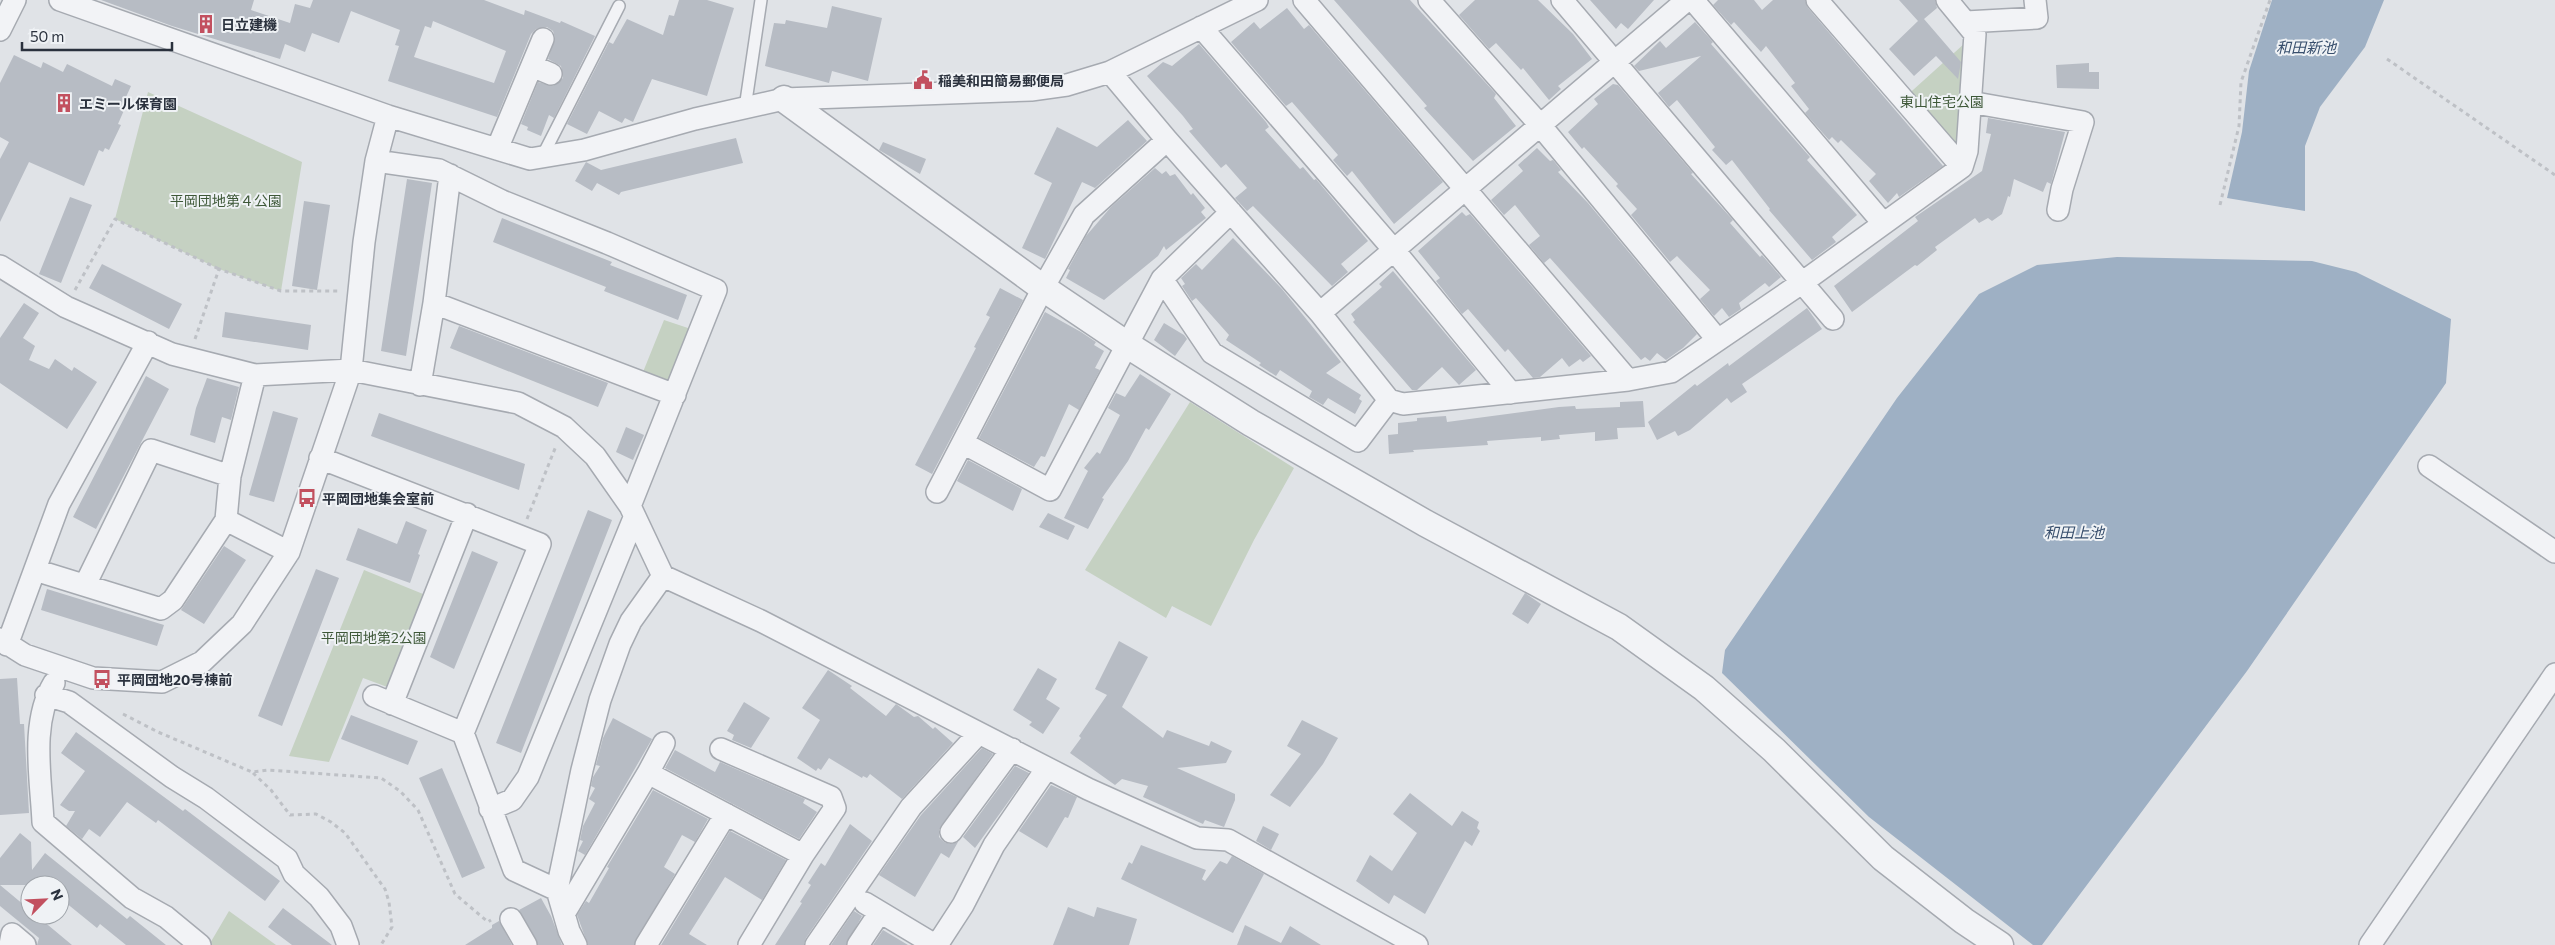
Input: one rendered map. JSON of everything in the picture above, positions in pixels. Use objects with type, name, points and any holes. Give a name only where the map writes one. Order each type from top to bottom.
[{"type":"street","points":[[0,30],[15,0]]},
{"type":"street","points":[[60,0],[388,116],[530,159],[584,150],[695,118],[784,99],[1031,90],[1067,85],[1110,72],[1257,0]]},
{"type":"street","points":[[1304,0],[1628,380]]},
{"type":"street","points":[[1429,0],[1540,125],[1717,339]]},
{"type":"street","points":[[1562,0],[1616,61],[1833,319]]},
{"type":"street","points":[[1320,313],[1688,0]]},
{"type":"street","points":[[1693,0],[1883,223]]},
{"type":"street","points":[[1817,0],[1962,167]]},
{"type":"street","points":[[1110,72],[1167,140],[1320,313],[1389,400],[1403,404],[1628,380],[1671,372],[1803,282],[1962,167],[1967,151],[1975,34],[1947,0]]},
{"type":"street","points":[[1966,22],[2037,18],[2035,0]]},
{"type":"street","points":[[1201,27],[1393,249],[1511,393]]},
{"type":"street","points":[[497,149],[542,70],[543,39]]},
{"type":"street","points":[[784,99],[1043,288],[1126,344],[1251,423],[1425,523],[1619,628],[1704,688],[1774,750],[1883,858],[1964,921],[2000,945]]},
{"type":"street","points":[[1970,102],[2083,122],[2062,189],[2058,210]]},
{"type":"street","points":[[148,342],[59,504],[35,570],[3,642],[25,655],[93,678],[162,682],[202,662],[242,624],[289,552],[351,370],[376,161],[388,116]]},
{"type":"street","points":[[938,492],[1043,288],[1084,215],[1167,140]]},
{"type":"street","points":[[376,161],[439,170],[502,202],[607,243],[716,290],[632,512],[528,777],[512,800],[490,809]]},
{"type":"street","points":[[420,385],[434,303],[450,175]]},
{"type":"street","points":[[963,443],[1050,490],[1126,344],[1162,280],[1231,212]]},
{"type":"street","points":[[0,266],[66,307],[172,354],[255,375],[351,370],[518,403],[564,427],[595,456],[632,512],[663,576],[761,621],[1047,768],[1196,838],[1228,840],[1417,945]]},
{"type":"street","points":[[1162,280],[1212,353],[1358,441],[1389,400]]},
{"type":"street","points":[[434,303],[675,395]]},
{"type":"street","points":[[35,570],[161,609],[173,600],[226,520],[230,476],[255,375]]},
{"type":"street","points":[[85,585],[151,450],[230,476]]},
{"type":"street","points":[[320,458],[540,544],[463,732],[514,870],[557,890]]},
{"type":"street","points":[[2429,466],[2555,552]]},
{"type":"street","points":[[463,732],[383,700],[467,514]]},
{"type":"street","points":[[226,520],[289,552]]},
{"type":"street","points":[[576,945],[569,931],[557,890],[582,770],[600,700],[620,644],[631,620],[663,576]]},
{"type":"street","points":[[62,668],[46,695],[39,730],[43,822],[132,898],[166,917],[200,945]]},
{"type":"street","points":[[2370,945],[2555,674]]},
{"type":"street","points":[[46,695],[68,702],[172,777],[206,798],[287,859],[294,874],[319,897],[341,926],[348,945]]},
{"type":"street","points":[[816,945],[911,807],[979,733]]},
{"type":"street","points":[[565,912],[664,743]]},
{"type":"street","points":[[721,748],[831,797],[835,808],[803,854],[749,945]]},
{"type":"street","points":[[951,832],[1012,749]]},
{"type":"street","points":[[858,945],[873,908],[936,945],[963,905],[994,845],[1047,768]]},
{"type":"street","points":[[648,773],[803,854]]},
{"type":"street","points":[[646,945],[726,814]]},
{"type":"street","points":[[504,918],[526,945]]},
{"type":"street","points":[[10,945],[12,934],[25,945]]},
{"type":"lane","points":[[745,108],[761,0]]},
{"type":"lane","points":[[542,157],[619,6]]},
{"type":"path","points":[[2220,205],[2239,126],[2241,82],[2270,0]]},
{"type":"path","points":[[2387,59],[2555,176]]},
{"type":"path","points":[[66,307],[115,219],[220,269],[281,290],[359,291]]},
{"type":"path","points":[[189,358],[220,269]]},
{"type":"path","points":[[520,536],[564,427]]},
{"type":"path","points":[[117,711],[158,732],[252,772],[271,790],[290,815],[316,814],[345,833],[385,889],[390,902],[392,927],[381,945]]},
{"type":"path","points":[[252,772],[268,770],[381,778],[400,791],[418,810],[455,894],[488,922],[504,918]]},
{"type":"green space","name":"東山住宅公園","points":[[1975,34],[1962,167],[1903,99]]},
{"type":"green space","name":"平岡団地第４公園","points":[[148,92],[302,162],[281,291],[219,269],[115,219]]},
{"type":"green space","points":[[664,320],[691,329],[668,383],[643,372]]},
{"type":"green space","points":[[1190,402],[1294,468],[1254,540],[1211,626],[1172,606],[1166,618],[1085,570]]},
{"type":"green space","name":"平岡団地第2公園","points":[[364,570],[428,596],[390,688],[363,678],[329,762],[289,756]]},
{"type":"green space","points":[[229,911],[276,945],[209,945]]},
{"type":"water","name":"和田新池","points":[[2272,0],[2384,0],[2365,47],[2320,107],[2305,146],[2305,211],[2227,198],[2242,132],[2249,71]]},
{"type":"water","name":"和田上池","points":[[2117,257],[2312,261],[2356,272],[2451,319],[2446,383],[2247,671],[2042,945],[2033,945],[1869,817],[1722,673],[1725,650],[1897,398],[1979,294],[2037,265]]},
{"type":"building","points":[[101,0],[254,0],[251,10],[290,23],[295,4],[310,8],[313,0],[484,0],[524,15],[525,10],[560,23],[561,21],[595,36],[554,118],[549,115],[541,136],[527,130],[528,127],[521,124],[538,82],[553,86],[563,78],[561,66],[548,59],[555,38],[553,31],[547,27],[536,29],[531,34],[497,117],[388,81],[399,46],[395,45],[400,30],[351,11],[339,43],[312,33],[305,52],[285,44],[280,59],[172,26]],"holes":[[[433,21],[506,51],[494,83],[414,57],[425,26],[431,28]]]},
{"type":"building","points":[[679,0],[707,0],[734,8],[707,96],[652,79],[633,122],[625,118],[622,123],[599,111],[587,134],[567,124],[609,42],[613,44],[627,19],[663,35],[669,15],[674,16]]},
{"type":"building","points":[[1334,0],[1410,0],[1496,94],[1494,98],[1516,126],[1473,161],[1424,108],[1427,106]]},
{"type":"building","points":[[1475,0],[1538,0],[1573,34],[1592,59],[1558,86],[1561,89],[1549,100],[1523,68],[1521,70],[1496,43],[1489,49],[1459,15]]},
{"type":"building","points":[[1590,0],[1654,0],[1628,29],[1621,23],[1616,29]]},
{"type":"building","points":[[1718,0],[1754,0],[1762,10],[1773,0],[1805,0],[1808,8],[1943,166],[1899,197],[1897,193],[1888,203],[1869,181],[1876,174],[1841,140],[1838,143],[1832,137],[1829,140],[1805,113],[1809,109],[1791,86],[1795,83],[1766,46],[1761,52],[1734,22],[1731,25],[1713,5]]},
{"type":"building","points":[[1899,0],[1935,0],[1937,8],[1924,19],[1961,62],[1958,79],[1936,56],[1914,76],[1889,49],[1918,21]]},
{"type":"building","points":[[832,6],[882,18],[868,81],[832,71],[829,83],[765,66],[774,23],[785,24],[786,20],[827,28]]},
{"type":"building","points":[[1287,8],[1304,29],[1309,25],[1443,182],[1394,224],[1352,171],[1347,176],[1333,160],[1338,155],[1292,102],[1286,106],[1231,42],[1254,22],[1260,29]]},
{"type":"building","points":[[1695,22],[1713,42],[1711,44],[1810,157],[1807,160],[1857,215],[1832,237],[1836,242],[1812,260],[1769,210],[1732,160],[1726,165],[1712,150],[1715,147],[1677,100],[1669,107],[1658,93],[1701,56],[1639,71],[1634,66],[1660,41],[1666,48]]},
{"type":"building","points":[[1199,44],[1266,122],[1269,127],[1265,130],[1300,169],[1303,167],[1314,180],[1316,179],[1368,241],[1341,264],[1348,272],[1332,286],[1253,206],[1247,211],[1235,198],[1247,188],[1226,164],[1221,168],[1189,131],[1193,129],[1183,116],[1147,76],[1163,62],[1172,66]]},
{"type":"building","points":[[14,55],[41,68],[43,62],[63,72],[67,64],[112,86],[115,79],[131,86],[122,106],[125,108],[118,124],[121,125],[109,150],[105,148],[103,152],[99,150],[84,186],[29,162],[0,222],[0,159],[9,142],[0,137],[0,83]]},
{"type":"building","points":[[2089,63],[2089,72],[2099,72],[2099,89],[2057,88],[2056,65]]},
{"type":"building","points":[[1613,84],[1618,85],[1693,173],[1691,174],[1733,220],[1730,223],[1760,257],[1762,255],[1781,277],[1769,287],[1765,283],[1739,303],[1741,309],[1729,317],[1722,308],[1714,316],[1700,299],[1710,290],[1677,256],[1670,262],[1631,215],[1637,209],[1616,186],[1618,184],[1584,147],[1582,149],[1568,132],[1598,104],[1594,99]]},
{"type":"building","points":[[1988,118],[2065,132],[2051,184],[2047,182],[2043,192],[2014,179],[2010,197],[2008,196],[2002,214],[1992,221],[1988,218],[1979,223],[1975,218],[1935,247],[1937,250],[1917,266],[1915,265],[1852,312],[1834,286],[1918,221],[1915,217],[1982,171],[1991,134],[1986,133]]},
{"type":"building","points":[[1128,120],[1147,141],[1095,188],[1082,182],[1045,259],[1022,248],[1052,183],[1034,174],[1057,127],[1097,147]]},
{"type":"building","points":[[736,138],[743,163],[621,192],[619,195],[597,183],[592,191],[575,181],[586,162],[601,170]]},
{"type":"building","points":[[883,142],[926,159],[920,174],[879,150]]},
{"type":"building","points":[[1537,148],[1550,161],[1553,160],[1561,170],[1558,172],[1588,203],[1697,334],[1683,348],[1666,360],[1657,353],[1650,361],[1645,357],[1641,360],[1550,258],[1544,263],[1529,245],[1540,236],[1515,205],[1504,215],[1491,200],[1523,171],[1518,165]]},
{"type":"building","points":[[1155,168],[1162,174],[1166,171],[1170,176],[1175,174],[1191,195],[1193,193],[1205,208],[1201,212],[1206,218],[1166,250],[1164,246],[1158,256],[1104,300],[1066,278],[1070,270],[1068,269],[1086,236],[1111,207]]},
{"type":"building","points":[[407,179],[432,183],[406,356],[381,351]]},
{"type":"building","points":[[70,197],[92,205],[61,283],[39,274]]},
{"type":"building","points":[[304,201],[330,205],[317,290],[292,286]]},
{"type":"building","points":[[1462,212],[1466,216],[1470,214],[1591,356],[1583,362],[1580,359],[1569,367],[1562,358],[1540,377],[1533,378],[1508,349],[1505,352],[1468,309],[1462,314],[1436,281],[1440,278],[1418,251]]},
{"type":"building","points":[[502,218],[612,262],[610,265],[687,295],[678,320],[604,291],[606,287],[493,242]]},
{"type":"building","points":[[1233,238],[1282,289],[1341,362],[1326,373],[1361,395],[1359,399],[1362,401],[1355,414],[1328,398],[1323,405],[1309,397],[1312,391],[1280,370],[1276,376],[1259,365],[1261,363],[1226,340],[1229,335],[1196,298],[1192,301],[1182,286],[1185,284],[1181,278],[1196,264],[1202,270]]},
{"type":"building","points":[[102,264],[182,304],[169,329],[89,288]]},
{"type":"building","points":[[1393,271],[1476,370],[1459,385],[1442,367],[1417,390],[1412,390],[1353,322],[1355,320],[1351,314],[1382,287],[1379,284]]},
{"type":"building","points":[[1000,288],[1023,300],[932,474],[915,465],[976,348],[974,347],[990,317],[986,315]]},
{"type":"building","points":[[24,303],[39,313],[23,338],[35,346],[29,360],[49,369],[55,359],[72,371],[74,367],[97,382],[67,429],[0,383],[0,338]]},
{"type":"building","points":[[1807,308],[1822,329],[1742,384],[1747,392],[1731,403],[1727,398],[1690,430],[1678,436],[1675,431],[1657,440],[1648,422],[1695,384],[1697,386],[1728,363],[1729,366]]},
{"type":"building","points":[[225,312],[311,325],[308,350],[222,337]]},
{"type":"building","points":[[1045,312],[1081,332],[1096,342],[1094,345],[1104,351],[1095,368],[1100,370],[1079,410],[1069,404],[1045,457],[1041,456],[1034,467],[979,438]]},
{"type":"building","points":[[1164,323],[1184,335],[1187,339],[1175,356],[1154,340]]},
{"type":"building","points":[[459,326],[608,383],[598,407],[450,348]]},
{"type":"building","points":[[1140,374],[1171,394],[1149,430],[1146,428],[1128,461],[1102,498],[1104,499],[1088,529],[1064,518],[1088,471],[1084,468],[1097,452],[1100,454],[1120,415],[1108,408],[1116,393],[1125,397]]},
{"type":"building","points":[[146,376],[169,389],[96,529],[73,517]]},
{"type":"building","points":[[207,378],[239,387],[231,420],[222,417],[215,443],[190,435],[196,408]]},
{"type":"building","points":[[1643,401],[1645,427],[1617,428],[1618,439],[1595,441],[1595,432],[1559,435],[1560,439],[1541,441],[1541,437],[1487,441],[1488,445],[1413,450],[1414,452],[1389,454],[1388,435],[1398,434],[1398,423],[1417,421],[1417,418],[1446,416],[1447,422],[1559,407],[1575,406],[1576,409],[1620,407],[1620,402]]},
{"type":"building","points":[[273,411],[298,418],[274,502],[249,495]]},
{"type":"building","points":[[379,413],[525,464],[519,490],[371,436]]},
{"type":"building","points":[[626,427],[644,435],[633,460],[616,452]]},
{"type":"building","points":[[968,460],[1022,489],[1013,511],[957,481]]},
{"type":"building","points":[[588,510],[612,520],[521,753],[496,743]]},
{"type":"building","points":[[1048,513],[1075,526],[1068,540],[1039,527]]},
{"type":"building","points":[[406,521],[427,530],[410,583],[346,560],[358,528],[397,544]]},
{"type":"building","points":[[224,546],[246,560],[204,624],[181,610]]},
{"type":"building","points":[[472,551],[498,562],[454,669],[430,657]]},
{"type":"building","points":[[316,569],[339,578],[282,726],[258,716]]},
{"type":"building","points":[[47,589],[164,625],[157,646],[41,610]]},
{"type":"building","points":[[1525,593],[1541,604],[1528,624],[1512,614]]},
{"type":"building","points":[[1119,641],[1148,657],[1122,707],[1163,738],[1167,730],[1209,746],[1211,741],[1232,751],[1226,763],[1177,768],[1235,794],[1235,800],[1224,827],[1205,820],[1203,824],[1143,797],[1148,786],[1122,779],[1115,785],[1070,753],[1081,738],[1079,736],[1107,695],[1095,689]]},
{"type":"building","points":[[1038,668],[1057,679],[1046,699],[1060,708],[1043,734],[1029,725],[1032,722],[1013,710]]},
{"type":"building","points":[[828,670],[852,686],[850,688],[886,716],[896,704],[914,717],[918,716],[933,729],[935,727],[953,743],[902,799],[870,774],[867,778],[863,776],[862,778],[829,758],[821,770],[818,768],[816,771],[797,758],[820,720],[802,708]]},
{"type":"building","points":[[17,678],[20,724],[24,724],[29,813],[0,815],[0,679]]},
{"type":"building","points":[[744,702],[770,718],[751,748],[732,740],[734,735],[727,731]]},
{"type":"building","points":[[351,715],[418,741],[408,765],[341,739]]},
{"type":"building","points":[[613,718],[652,739],[585,855],[578,851],[583,841],[580,840],[583,826],[595,803],[589,799],[595,788],[591,786],[593,777],[600,766],[596,765],[603,738]]},
{"type":"building","points":[[1302,720],[1338,738],[1323,764],[1290,807],[1270,795],[1301,754],[1287,746]]},
{"type":"building","points":[[76,732],[183,811],[185,809],[280,881],[265,901],[158,820],[156,823],[127,802],[100,837],[89,829],[82,839],[66,826],[75,811],[69,811],[60,805],[85,771],[61,753]]},
{"type":"building","points":[[982,748],[993,754],[939,830],[939,837],[944,842],[950,844],[958,842],[949,858],[941,853],[915,897],[879,875],[921,815]]},
{"type":"building","points":[[675,750],[715,772],[720,762],[805,799],[803,803],[817,812],[799,839],[665,768]]},
{"type":"building","points":[[1015,766],[1029,773],[975,848],[963,837]]},
{"type":"building","points":[[442,768],[485,868],[462,878],[419,778]]},
{"type":"building","points":[[1051,785],[1077,797],[1068,818],[1065,817],[1047,848],[1019,831]]},
{"type":"building","points":[[653,790],[708,819],[695,842],[682,835],[664,867],[675,874],[634,945],[588,945],[577,915],[586,901],[589,903],[609,868],[607,867]]},
{"type":"building","points":[[1410,793],[1452,826],[1462,811],[1479,822],[1477,828],[1480,831],[1472,846],[1465,841],[1425,914],[1394,895],[1389,904],[1356,881],[1370,855],[1392,871],[1417,833],[1393,814]]},
{"type":"building","points":[[850,824],[872,841],[806,938],[804,945],[775,945],[802,903],[800,902],[811,885],[808,883],[821,863],[825,866]]},
{"type":"building","points":[[1263,826],[1279,834],[1271,850],[1256,841]]},
{"type":"building","points":[[730,831],[786,860],[762,900],[725,877],[689,934],[707,945],[661,945]]},
{"type":"building","points":[[20,833],[31,842],[32,870],[45,853],[127,919],[130,916],[166,945],[126,945],[100,924],[97,928],[70,906],[70,875],[20,875],[20,885],[0,885],[0,858]]},
{"type":"building","points":[[1141,845],[1206,870],[1202,879],[1205,881],[1220,861],[1227,864],[1232,856],[1264,874],[1233,933],[1121,879],[1129,862],[1132,864]]},
{"type":"building","points":[[0,885],[20,902],[20,922],[0,906]]},
{"type":"building","points":[[541,898],[551,916],[562,945],[538,945],[519,910]]},
{"type":"building","points":[[1068,907],[1094,917],[1097,907],[1137,919],[1129,945],[1053,945]]},
{"type":"building","points":[[283,908],[332,945],[292,945],[268,927]]},
{"type":"building","points":[[854,911],[862,916],[846,945],[831,945]]},
{"type":"building","points":[[499,921],[512,945],[465,945],[492,928],[492,925]]},
{"type":"building","points":[[23,925],[48,925],[72,945],[37,945],[39,938]]},
{"type":"building","points":[[1245,925],[1281,943],[1290,926],[1321,945],[1237,945]]},
{"type":"building","points":[[883,930],[908,945],[873,945]]},
{"type":"place","name":"日立建機","points":[[206,24]]},
{"type":"place","name":"稲美和田簡易郵便局","points":[[923,80]]},
{"type":"place","name":"エミール保育園","points":[[64,103]]},
{"type":"place","name":"平岡団地集会室前","points":[[307,498]]},
{"type":"place","name":"平岡団地20号棟前","points":[[102,679]]}]
